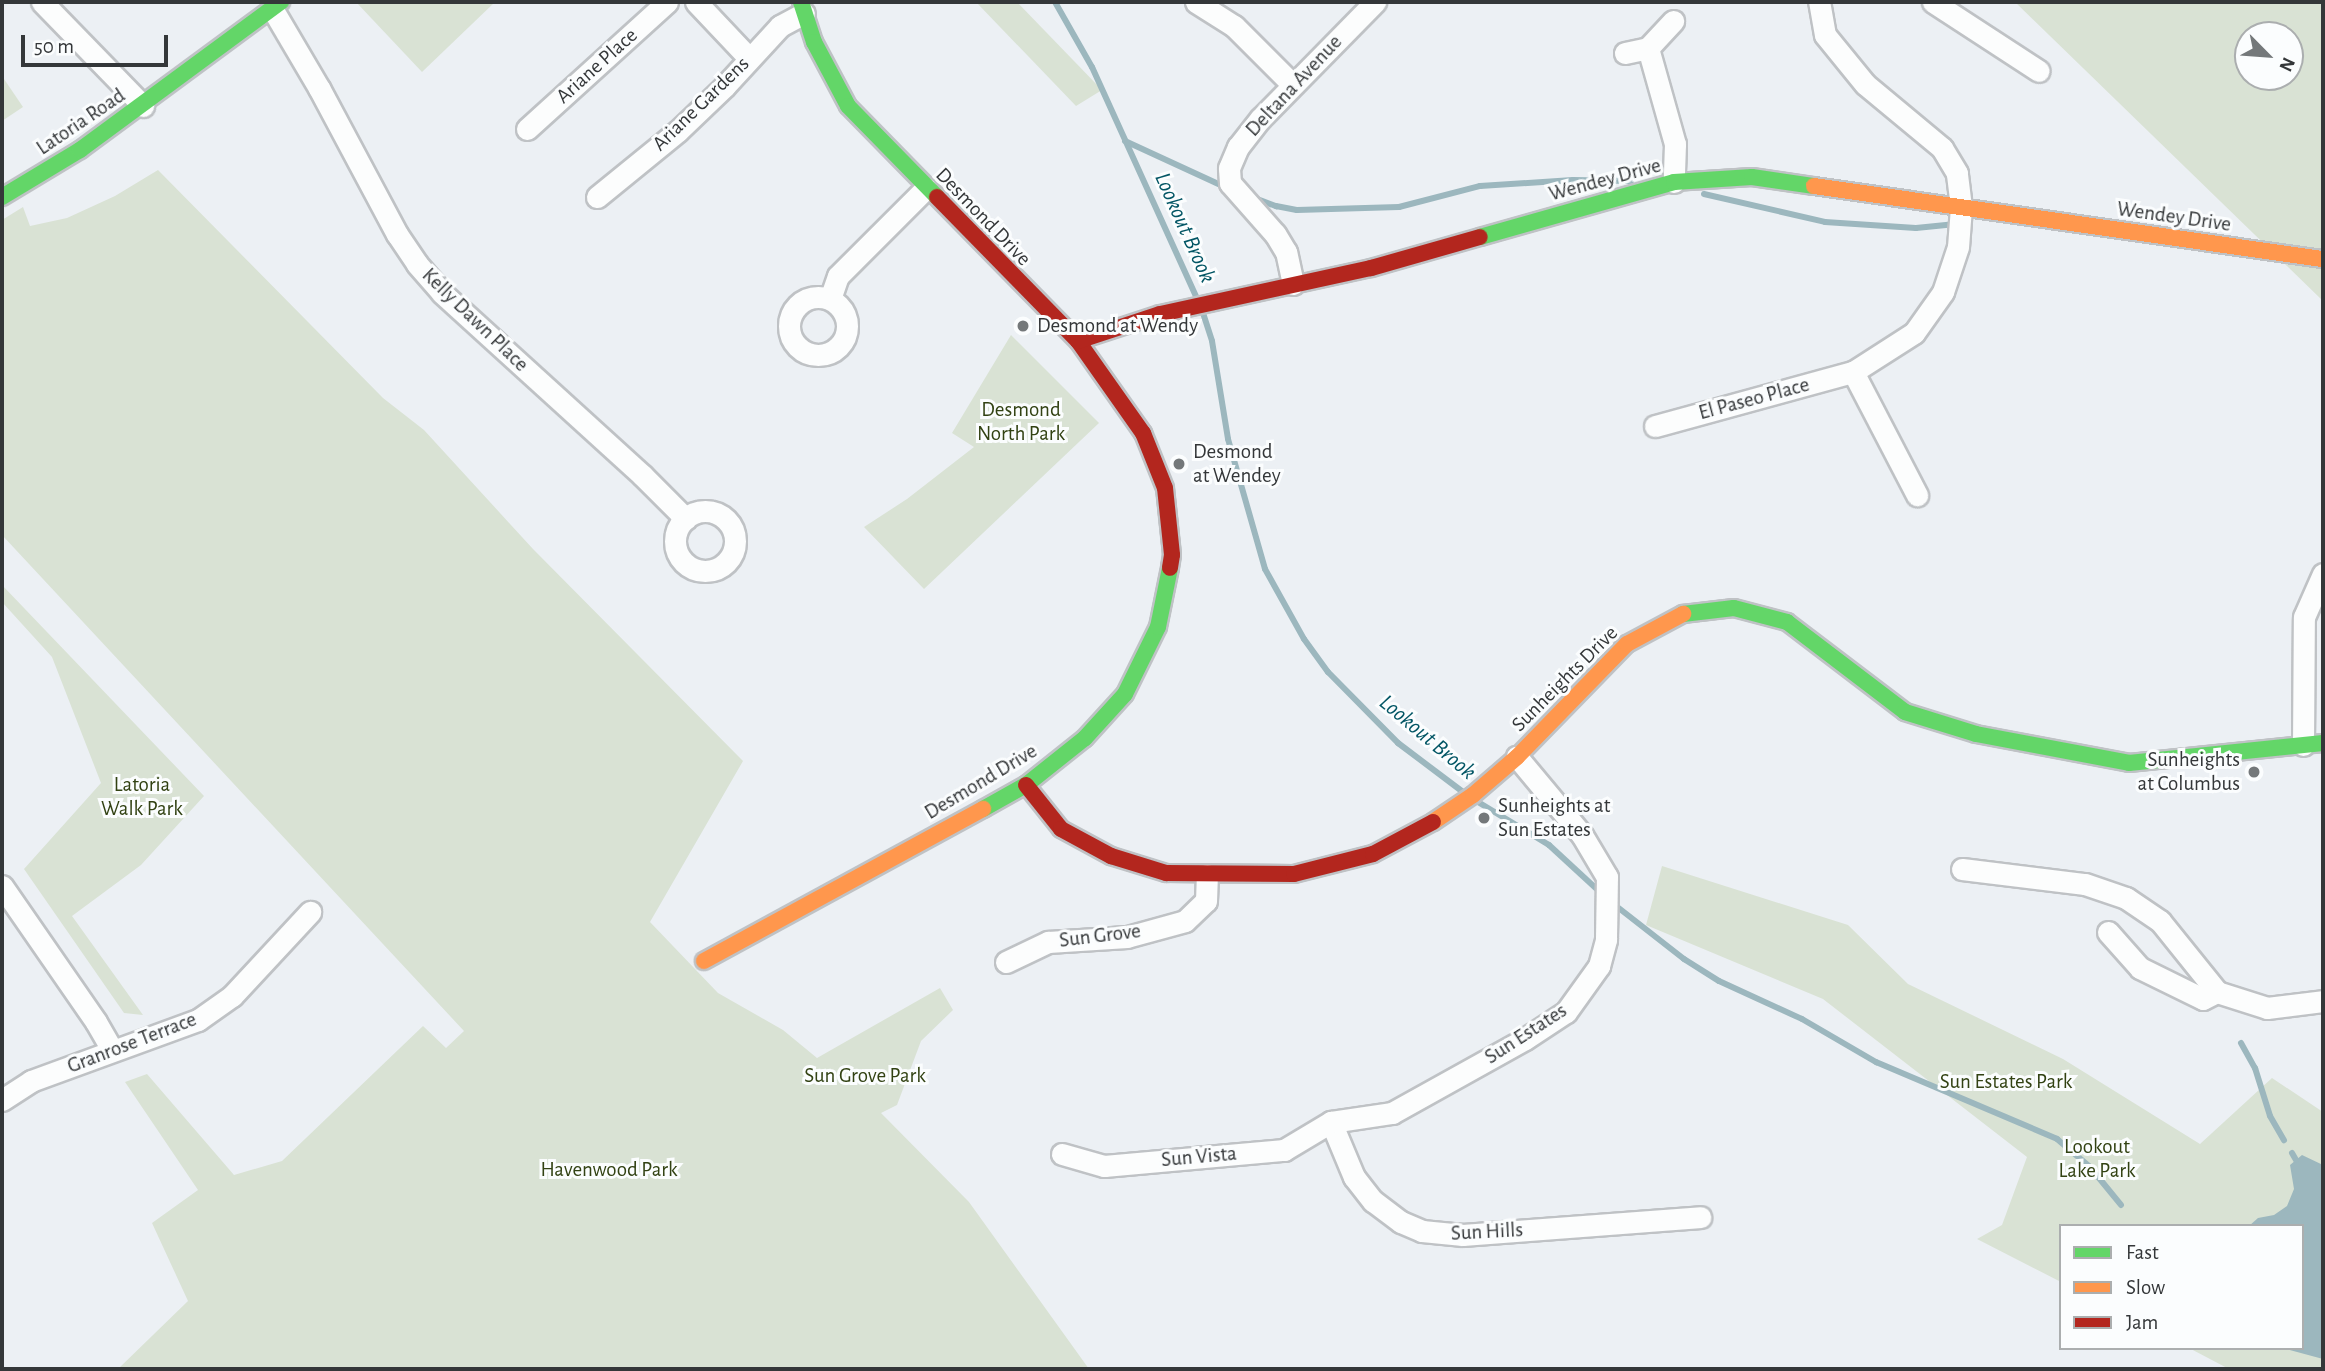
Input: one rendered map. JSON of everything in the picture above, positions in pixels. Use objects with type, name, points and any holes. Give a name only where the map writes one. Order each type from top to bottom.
[{"type":"street","points":[[42,2],[143,106]]},
{"type":"street","name":"Ariane Place","points":[[527,130],[667,2]]},
{"type":"street","points":[[696,2],[749,58]]},
{"type":"street","points":[[1196,2],[1234,26],[1292,84]]},
{"type":"street","name":"Deltana Avenue","points":[[1293,284],[1286,252],[1275,234],[1230,183],[1229,168],[1238,147],[1292,84],[1375,2]]},
{"type":"street","name":"El Paseo Place","points":[[1656,426],[1853,372],[1914,332],[1943,292],[1958,247],[1961,207],[1958,173],[1942,148],[1865,84],[1825,35],[1819,2]]},
{"type":"street","points":[[1933,2],[2039,71]]},
{"type":"street","name":"Latoria Road","points":[[2,197],[80,150],[277,6]]},
{"type":"street","name":"Kelly Dawn Place","points":[[277,6],[397,234],[417,264],[442,293],[642,475],[685,519]]},
{"type":"street","name":"Ariane Gardens","points":[[597,197],[678,131],[724,88],[780,26],[802,7]]},
{"type":"street","name":"Desmond Drive","points":[[704,961],[1026,785],[1086,738],[1125,694],[1158,627],[1171,555],[1166,488],[1143,433],[1078,341],[848,106],[814,42],[802,7]]},
{"type":"street","points":[[1625,53],[1648,48],[1673,21]]},
{"type":"street","points":[[1648,48],[1675,144],[1674,182]]},
{"type":"street","name":"Wendey Drive","points":[[1078,341],[1170,311],[1371,268],[1674,182],[1752,177],[2322,259]]},
{"type":"street","points":[[830,299],[838,276],[926,188]]},
{"type":"street","points":[[1853,372],[1917,495]]},
{"type":"street","points":[[2313,744],[2304,617],[2323,574]]},
{"type":"street","name":"Sunheights Drive","points":[[1026,785],[1061,829],[1111,856],[1166,873],[1294,874],[1373,854],[1428,826],[1473,795],[1517,757],[1627,644],[1677,615],[1734,608],[1787,622],[1905,712],[1976,734],[2129,763],[2313,744]]},
{"type":"street","name":"Sun Estates","points":[[1331,1122],[1392,1113],[1525,1039],[1566,1012],[1599,967],[1606,939],[1607,877],[1582,835],[1517,757]]},
{"type":"street","points":[[1962,869],[2085,884],[2126,898],[2160,921],[2217,992],[2267,1007],[2323,1001]]},
{"type":"street","name":"Sun Grove","points":[[1006,962],[1048,942],[1127,937],[1185,921],[1206,901],[1208,875]]},
{"type":"street","points":[[2,886],[96,1022],[111,1050]]},
{"type":"street","name":"Granrose Terrace","points":[[2,1100],[31,1081],[198,1020],[232,996],[310,912]]},
{"type":"street","points":[[2108,932],[2140,968],[2203,999],[2217,992]]},
{"type":"street","name":"Sun Vista","points":[[1062,1154],[1104,1166],[1284,1150],[1331,1122]]},
{"type":"street","name":"Sun Hills","points":[[1331,1122],[1354,1177],[1373,1201],[1401,1222],[1422,1231],[1463,1235],[1700,1217]]},
{"type":"green space","points":[[356,2],[495,2],[422,72]]},
{"type":"green space","points":[[976,2],[1017,2],[1102,90],[1076,106]]},
{"type":"green space","points":[[2015,2],[2323,2],[2323,301]]},
{"type":"green space","points":[[2,76],[23,107],[2,121]]},
{"type":"green space","points":[[158,170],[383,398],[424,430],[533,549],[743,761],[650,922],[718,993],[783,1030],[817,1058],[940,988],[953,1010],[921,1041],[897,1105],[881,1113],[969,1202],[1089,1369],[118,1369],[188,1301],[152,1223],[198,1190],[125,1082],[147,1074],[234,1175],[282,1161],[423,1026],[446,1048],[464,1031],[2,535],[2,220],[23,207],[30,226],[67,218],[115,196]]},
{"type":"green space","name":"Desmond North Park","points":[[1011,335],[1099,423],[924,589],[864,527],[907,499],[974,447],[952,433]]},
{"type":"green space","name":"Latoria Walk Park","points":[[2,585],[204,796],[141,865],[72,916],[143,1015],[124,1013],[24,869],[101,783],[52,657],[2,602]]},
{"type":"green space","points":[[1662,866],[1848,925],[1908,984],[2063,1059],[2200,1144],[2272,1078],[2323,1112],[2323,1369],[2229,1369],[2193,1350],[2304,1350],[2304,1224],[2059,1224],[2059,1281],[1977,1239],[2002,1225],[2027,1157],[1823,999],[1646,925]]},
{"type":"water","points":[[2302,1155],[2323,1165],[2323,1359],[2289,1350],[2304,1350],[2304,1224],[2251,1224],[2258,1218],[2274,1215],[2287,1206],[2294,1189],[2290,1165]]},
{"type":"waterway","name":"Lookout Brook","points":[[1055,2],[1092,67],[1196,296]]},
{"type":"waterway","points":[[1125,141],[1225,187]]},
{"type":"waterway","points":[[1252,197],[1297,210],[1399,207],[1480,186],[1573,180],[1631,181]]},
{"type":"waterway","points":[[1704,194],[1825,222],[1916,228],[1956,224]]},
{"type":"waterway","name":"Lookout Brook","points":[[1203,313],[1212,341],[1228,439],[1265,569],[1304,639],[1328,672],[1398,743],[1463,792]]},
{"type":"waterway","name":"Lookout Brook","points":[[1478,802],[1549,845],[1601,893]]},
{"type":"waterway","name":"Lookout Brook","points":[[1611,902],[1684,959],[1719,981],[1802,1019],[1876,1062],[2057,1139],[2090,1167],[2121,1205]]},
{"type":"waterway","points":[[2241,1043],[2255,1068],[2270,1116],[2284,1140]]},
{"type":"waterway","points":[[2292,1153],[2296,1160]]},
{"type":"traffic: fast","points":[[2,197],[80,150],[281,2]]},
{"type":"traffic: fast","points":[[801,2],[814,42],[848,106],[937,197]]},
{"type":"traffic: fast","points":[[1480,237],[1674,182],[1752,177],[1814,186]]},
{"type":"traffic: fast","points":[[983,809],[1026,785],[1085,738],[1125,694],[1158,627],[1170,568]]},
{"type":"traffic: fast","points":[[1683,614],[1734,608],[1787,622],[1905,712],[1976,734],[2129,763],[2323,743]]},
{"type":"traffic: slow","points":[[1814,186],[2322,259]]},
{"type":"traffic: slow","points":[[1433,822],[1473,795],[1517,757],[1627,644],[1683,614]]},
{"type":"traffic: slow","points":[[704,961],[983,809]]},
{"type":"traffic: jam","points":[[937,197],[1078,341],[1143,433],[1165,488],[1172,555],[1170,568]]},
{"type":"traffic: jam","points":[[1078,341],[1160,314],[1371,268],[1480,237]]},
{"type":"traffic: jam","points":[[1026,785],[1061,829],[1111,856],[1166,873],[1294,874],[1373,854],[1433,822]]},
{"type":"place","name":"Desmond at Wendy","points":[[1023,326]]},
{"type":"place","name":"Desmond at Wendey","points":[[1179,464]]},
{"type":"place","name":"Sunheights at Columbus","points":[[2254,772]]},
{"type":"place","name":"Sunheights at Sun Estates","points":[[1484,818]]},
{"type":"park label","name":"Sun Grove Park","points":[[865,1076]]},
{"type":"park label","name":"Sun Estates Park","points":[[2006,1082]]},
{"type":"park label","name":"Lookout Lake Park","points":[[2097,1159]]},
{"type":"park label","name":"Havenwood Park","points":[[609,1170]]}]
